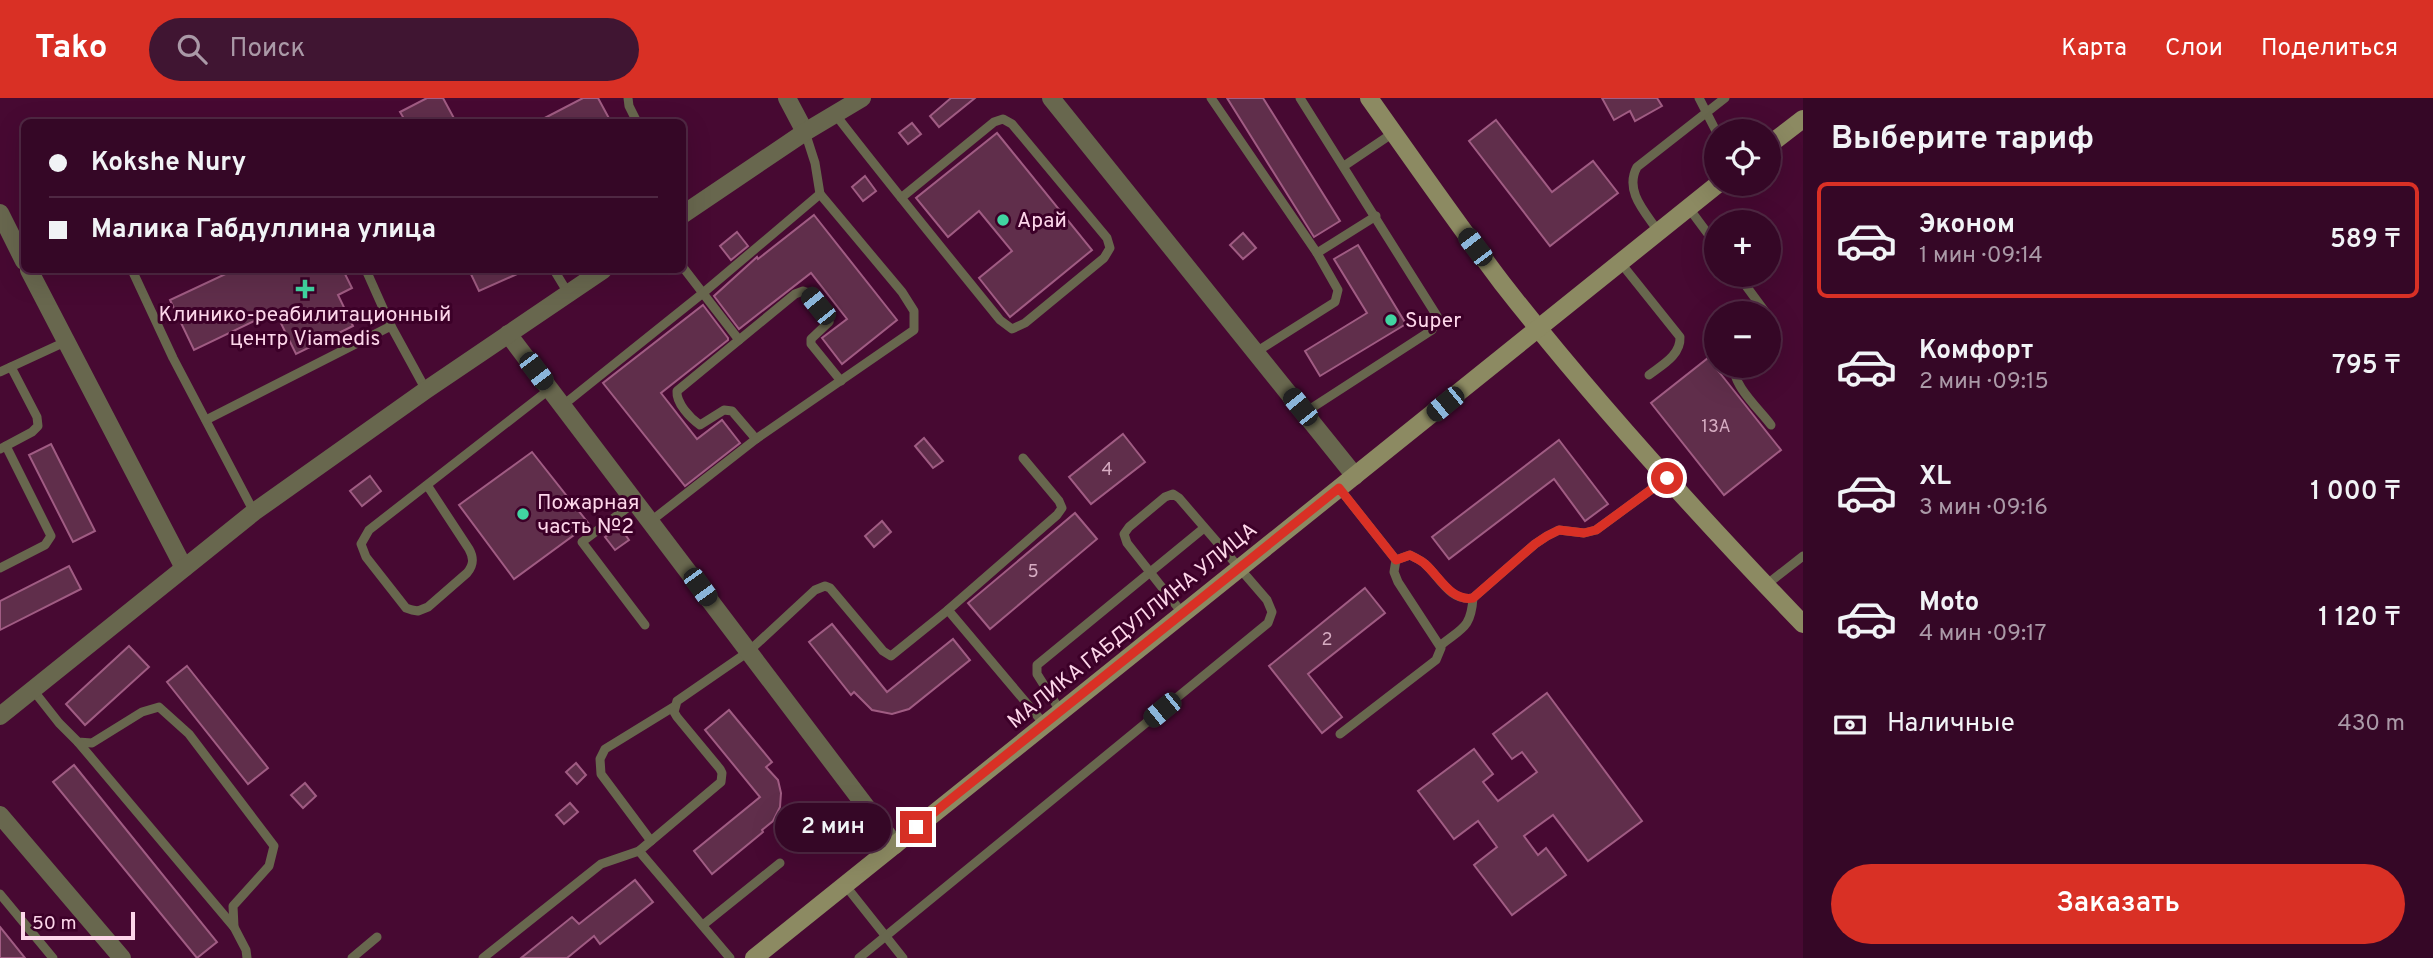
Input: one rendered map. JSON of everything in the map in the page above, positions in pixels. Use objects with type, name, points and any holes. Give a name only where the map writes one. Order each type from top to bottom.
[{"type":"street","points":[[787,98],[805,132]]},
{"type":"street","points":[[686,212],[805,132],[862,98]]},
{"type":"street","points":[[1051,98],[1355,476]]},
{"type":"street","points":[[1369,98],[1450,213],[1539,328],[1667,478],[1803,624]]},
{"type":"street","points":[[1781,136],[1803,119]]},
{"type":"street","name":"МАЛИКА ГАБДУЛЛИНА УЛИЦА","points":[[754,958],[1704,195]]},
{"type":"street","points":[[0,212],[21,255]]},
{"type":"street","points":[[30,273],[184,568]]},
{"type":"street","points":[[0,716],[254,512],[426,390],[598,273]]},
{"type":"street","points":[[508,334],[895,845]]},
{"type":"street","points":[[0,815],[122,958]]},
{"type":"lane","points":[[628,98],[636,119]]},
{"type":"lane","points":[[1211,98],[1317,253],[1338,290],[1335,302],[1256,352]]},
{"type":"lane","points":[[1300,98],[1436,312],[1437,322],[1432,330],[1304,413]]},
{"type":"lane","points":[[1699,98],[1709,119]]},
{"type":"lane","points":[[1658,231],[1634,193],[1633,175],[1637,167],[1725,98]]},
{"type":"lane","points":[[835,114],[901,198],[1000,320],[1012,329],[1019,327],[1045,307],[1104,258],[1110,248],[1107,238],[1012,124],[1003,118],[994,122],[901,198]]},
{"type":"lane","points":[[651,521],[756,439],[914,330],[914,311],[902,292],[820,194],[815,163],[805,132]]},
{"type":"lane","points":[[1344,166],[1393,133]]},
{"type":"lane","points":[[562,406],[703,293],[820,194]]},
{"type":"lane","points":[[1688,207],[1704,229]]},
{"type":"lane","points":[[1317,253],[1376,216]]},
{"type":"lane","points":[[1620,262],[1680,337],[1675,354],[1649,375]]},
{"type":"lane","points":[[686,271],[739,340]]},
{"type":"lane","points":[[133,273],[173,358],[254,512]]},
{"type":"lane","points":[[367,273],[391,326],[426,390]]},
{"type":"lane","points":[[556,273],[568,293]]},
{"type":"lane","points":[[756,439],[732,411],[724,410],[700,425],[677,397],[680,388],[795,294],[806,292],[829,322],[811,339],[811,344],[841,382]]},
{"type":"lane","points":[[206,420],[391,326]]},
{"type":"lane","points":[[0,372],[65,342]]},
{"type":"lane","points":[[0,568],[45,545],[51,536],[3,448],[38,426],[37,417],[11,367]]},
{"type":"lane","points":[[1736,378],[1772,425]]},
{"type":"lane","points":[[426,485],[469,549],[473,560],[467,573],[428,607],[418,611],[406,608],[366,557],[361,544],[369,530],[426,485],[550,389]]},
{"type":"lane","points":[[651,841],[601,774],[600,759],[605,749],[675,706],[682,697],[748,652],[815,590],[825,586],[834,592],[883,651],[891,656],[898,652],[1060,512],[1062,508],[1059,501],[1023,458]]},
{"type":"lane","points":[[1396,560],[1410,555],[1423,562],[1447,589],[1465,599],[1473,598],[1547,536],[1559,530],[1584,533],[1596,530],[1667,478]]},
{"type":"lane","points":[[1339,488],[1396,560],[1394,572],[1398,582],[1441,645],[1441,653],[1436,660],[1340,734]]},
{"type":"lane","points":[[859,958],[1272,618],[1271,606],[1179,498],[1172,494],[1129,527],[1124,534],[1125,539],[1183,614]]},
{"type":"lane","points":[[635,502],[583,542],[645,625]]},
{"type":"lane","points":[[1061,712],[1035,668],[1204,528]]},
{"type":"lane","points":[[1766,585],[1803,556]]},
{"type":"lane","points":[[1441,645],[1466,626],[1472,616],[1473,598]]},
{"type":"lane","points":[[948,610],[1045,725]]},
{"type":"lane","points":[[33,690],[234,928],[246,950],[247,958]]},
{"type":"lane","points":[[482,958],[601,864],[639,851],[718,785],[723,778],[720,769],[677,718],[675,706]]},
{"type":"lane","points":[[78,742],[92,743],[142,712],[159,708],[189,734],[274,846],[269,866],[233,906],[234,928]]},
{"type":"lane","points":[[639,851],[730,958]]},
{"type":"lane","points":[[703,925],[780,863]]},
{"type":"lane","points":[[845,885],[903,958]]},
{"type":"lane","points":[[0,894],[53,958]]},
{"type":"lane","points":[[352,958],[377,937]]},
{"type":"building","points":[[427,98],[443,98],[454,119],[404,119],[400,112]]},
{"type":"building","points":[[583,98],[598,98],[609,119],[543,119]]},
{"type":"building","points":[[951,98],[975,98],[939,127],[930,116]]},
{"type":"building","points":[[1227,98],[1263,98],[1340,221],[1314,237]]},
{"type":"building","points":[[1602,98],[1657,98],[1662,106],[1635,121],[1630,111],[1614,120]]},
{"type":"building","points":[[1496,120],[1552,192],[1593,161],[1618,193],[1550,246],[1469,141]]},
{"type":"building","points":[[912,123],[921,134],[908,144],[899,133]]},
{"type":"building","points":[[997,133],[1092,250],[1010,317],[979,278],[1012,251],[979,211],[948,237],[916,198]]},
{"type":"building","points":[[865,176],[876,191],[863,201],[852,187]]},
{"type":"building","points":[[814,215],[897,320],[842,364],[822,338],[847,319],[811,273],[739,329],[714,296],[757,257],[758,259]]},
{"type":"building","points":[[737,232],[748,246],[731,260],[720,246]]},
{"type":"building","points":[[1243,233],[1256,248],[1243,259],[1230,245]]},
{"type":"building","points":[[1358,245],[1406,324],[1320,376],[1305,351],[1367,313],[1334,259]]},
{"type":"building","points":[[228,273],[344,273],[352,288],[338,295],[353,326],[296,354],[275,311],[194,350],[170,300]]},
{"type":"building","points":[[470,273],[519,273],[479,291]]},
{"type":"building","points":[[703,305],[728,340],[661,393],[697,439],[722,420],[740,443],[685,486],[603,383]]},
{"type":"building","points":[[1704,361],[1704,378],[1724,378],[1781,450],[1724,495],[1651,403]]},
{"type":"building","points":[[1123,434],[1145,462],[1091,504],[1069,477]]},
{"type":"building","points":[[924,438],[943,461],[933,468],[915,446]]},
{"type":"building","points":[[1559,440],[1608,504],[1585,521],[1554,479],[1449,559],[1432,537]]},
{"type":"building","points":[[51,444],[95,531],[73,542],[29,455]]},
{"type":"building","name":"Пожарная часть №2","points":[[532,452],[589,524],[514,579],[459,505]]},
{"type":"building","points":[[370,476],[381,491],[362,506],[350,491]]},
{"type":"building","points":[[1075,513],[1097,539],[990,629],[968,603]]},
{"type":"building","points":[[882,521],[891,532],[874,547],[865,536]]},
{"type":"building","points":[[620,527],[629,540],[615,550],[605,537]]},
{"type":"building","points":[[69,566],[81,589],[0,630],[0,601]]},
{"type":"building","points":[[1365,588],[1385,613],[1308,674],[1342,717],[1322,733],[1269,666]]},
{"type":"building","points":[[832,624],[887,692],[953,639],[970,660],[909,709],[892,714],[872,710],[854,692],[851,695],[809,642]]},
{"type":"building","points":[[129,646],[149,667],[85,725],[66,704]]},
{"type":"building","points":[[187,666],[268,768],[248,784],[167,682]]},
{"type":"building","points":[[1547,693],[1642,821],[1588,861],[1553,815],[1524,836],[1538,855],[1546,848],[1566,875],[1512,915],[1474,865],[1497,847],[1478,821],[1454,839],[1418,791],[1474,749],[1493,774],[1483,782],[1498,801],[1537,772],[1522,752],[1512,759],[1493,734]]},
{"type":"building","points":[[729,710],[772,762],[766,767],[778,780],[780,807],[763,832],[712,874],[694,851],[760,797],[705,730]]},
{"type":"building","points":[[576,763],[586,775],[577,784],[566,772]]},
{"type":"building","points":[[74,765],[217,942],[197,958],[53,782]]},
{"type":"building","points":[[305,783],[316,796],[303,808],[291,795]]},
{"type":"building","points":[[570,803],[578,812],[564,824],[556,815]]},
{"type":"building","points":[[635,880],[653,902],[600,944],[594,936],[567,958],[521,958],[572,917],[579,924]]},
{"type":"building","points":[[0,927],[25,958],[0,958]]},
{"type":"place","name":"Арай","points":[[1003,220]]},
{"type":"place","name":"Клинико-реабилитационный центр Viamedis","points":[[305,289]]},
{"type":"place","name":"Super","points":[[1391,320]]},
{"type":"place","name":"Пожарная часть №2","points":[[523,514]]},
{"type":"route","points":[[916,827],[1339,488],[1396,560],[1410,555],[1423,562],[1447,589],[1465,599],[1473,598],[1547,536],[1559,530],[1584,533],[1596,530],[1667,478]]}]
